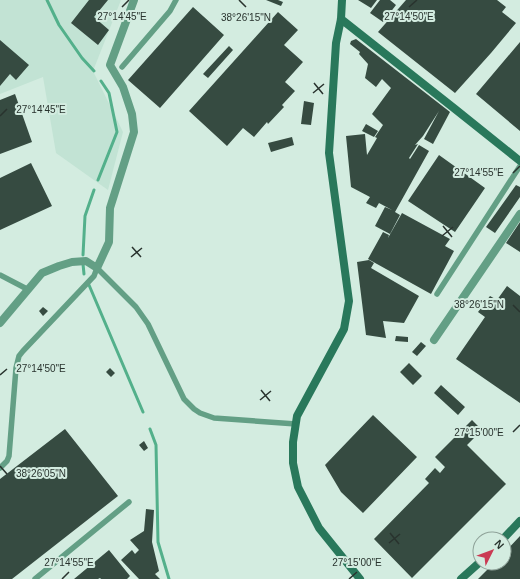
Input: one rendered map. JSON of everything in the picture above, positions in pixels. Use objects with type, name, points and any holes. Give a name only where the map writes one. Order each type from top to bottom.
[{"type":"street","points":[[0,323],[42,273],[72,262],[86,261],[97,268],[109,242],[110,208],[134,132],[132,114],[123,87],[110,65],[134,0]]},
{"type":"street","points":[[342,0],[341,19],[336,43],[329,152],[349,300],[344,329],[297,416],[293,442],[293,463],[298,487],[319,528],[360,579]]},
{"type":"street","points":[[341,19],[520,161]]},
{"type":"street","points":[[434,340],[520,214]]},
{"type":"street","points":[[511,531],[520,522]]},
{"type":"street","points":[[461,579],[472,569]]},
{"type":"lane","points":[[122,67],[170,11],[176,0]]},
{"type":"lane","points":[[437,294],[520,166]]},
{"type":"lane","points":[[0,468],[7,461],[9,456],[16,368],[19,356],[94,276],[97,268],[136,307],[148,324],[184,399],[194,409],[214,418],[296,424]]},
{"type":"lane","points":[[0,275],[27,289]]},
{"type":"lane","points":[[35,579],[129,502]]},
{"type":"shaded area","points":[[0,0],[121,0],[93,71],[123,132],[108,190],[56,153],[43,77],[0,94]]},
{"type":"building","points":[[89,0],[108,0],[94,17],[109,30],[98,45],[71,23]]},
{"type":"building","points":[[266,0],[278,0],[283,2],[281,6]]},
{"type":"building","points":[[358,0],[377,0],[371,8]]},
{"type":"building","points":[[380,0],[390,0],[396,5],[383,22],[370,13]]},
{"type":"building","points":[[406,0],[497,0],[506,7],[502,12],[516,23],[455,93],[378,32]]},
{"type":"building","points":[[193,7],[224,35],[160,108],[128,80]]},
{"type":"building","points":[[278,12],[298,30],[284,45],[303,62],[285,82],[295,91],[282,105],[284,107],[268,124],[267,122],[254,137],[243,128],[227,146],[189,111]]},
{"type":"building","points":[[356,39],[450,112],[433,144],[424,139],[439,111],[423,136],[415,145],[418,144],[409,158],[410,159],[419,145],[429,151],[395,212],[400,215],[390,234],[375,226],[385,207],[392,210],[379,203],[376,208],[366,203],[370,197],[351,187],[346,136],[365,134],[367,155],[377,138],[375,137],[383,125],[372,114],[391,88],[382,79],[376,87],[365,78],[368,64],[359,54],[360,52],[350,44],[351,41]]},
{"type":"building","points":[[0,40],[29,65],[16,80],[10,74],[0,86]]},
{"type":"building","points":[[520,42],[520,131],[476,94]]},
{"type":"building","points":[[229,46],[233,50],[208,78],[203,74]]},
{"type":"building","points":[[15,94],[32,142],[0,154],[0,100]]},
{"type":"building","points":[[304,101],[314,103],[311,125],[301,124]]},
{"type":"building","points":[[366,124],[378,131],[374,137],[362,131]]},
{"type":"building","points":[[292,137],[294,145],[271,152],[268,143]]},
{"type":"building","points":[[439,155],[485,188],[455,232],[408,201]]},
{"type":"building","points":[[31,163],[52,206],[0,230],[0,178]]},
{"type":"building","points":[[516,185],[520,187],[520,197],[495,233],[486,227]]},
{"type":"building","points":[[402,213],[450,239],[445,246],[454,251],[431,294],[368,259],[383,232],[389,235],[388,238]]},
{"type":"building","points":[[520,222],[520,252],[506,243]]},
{"type":"building","points":[[369,260],[374,263],[371,268],[419,296],[404,323],[383,321],[386,338],[366,335],[357,262]]},
{"type":"building","points":[[507,286],[520,296],[520,403],[456,359],[485,317],[478,312],[490,296],[497,300]]},
{"type":"building","points":[[43,307],[48,311],[43,316],[39,311]]},
{"type":"building","points":[[396,336],[408,337],[408,342],[395,341]]},
{"type":"building","points":[[421,342],[426,346],[417,356],[412,352]]},
{"type":"building","points":[[409,363],[422,376],[413,385],[400,372]]},
{"type":"building","points":[[110,368],[115,373],[111,377],[106,372]]},
{"type":"building","points":[[441,385],[465,407],[458,415],[434,393]]},
{"type":"building","points":[[373,415],[417,457],[363,513],[341,492],[325,465]]},
{"type":"building","points":[[472,420],[478,426],[470,434],[474,438],[467,445],[506,484],[412,578],[374,539],[429,483],[425,479],[435,468],[440,473],[445,467],[435,457]]},
{"type":"building","points":[[65,429],[118,496],[12,579],[0,579],[0,479]]},
{"type":"building","points":[[144,441],[148,448],[144,451],[139,445]]},
{"type":"building","points":[[146,509],[154,510],[152,542],[159,571],[155,574],[160,579],[139,579],[121,560],[132,550],[135,554],[139,550],[130,540],[144,531]]},
{"type":"building","points":[[520,536],[520,579],[478,579],[486,571],[512,571],[512,544]]},
{"type":"building","points":[[109,550],[130,576],[127,579],[74,579]]},
{"type":"waterway","points":[[47,0],[59,25],[82,58],[94,71]]},
{"type":"waterway","points":[[98,180],[117,132],[109,93],[101,81]]},
{"type":"waterway","points":[[83,255],[85,216],[94,190]]},
{"type":"waterway","points":[[83,264],[84,274]]},
{"type":"waterway","points":[[89,285],[143,412]]},
{"type":"waterway","points":[[150,429],[156,445],[158,542],[169,579]]}]
